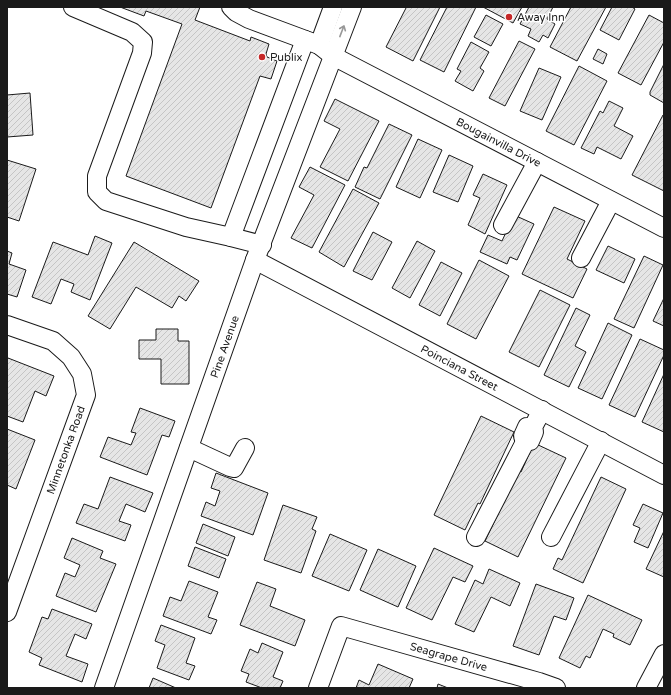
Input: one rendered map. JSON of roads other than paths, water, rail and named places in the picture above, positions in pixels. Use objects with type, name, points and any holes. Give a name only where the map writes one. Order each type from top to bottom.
[{"type":"street","name":"Poinciana Street","points":[[73,7],[132,32],[143,42],[142,53],[97,176],[97,192],[106,201],[186,227],[231,237],[542,410],[664,475]]},
{"type":"street","name":"Bougainvilla Drive","points":[[231,7],[236,12],[249,19],[319,47],[664,228]]},
{"type":"street","points":[[231,237],[319,47],[333,7]]},
{"type":"street","name":"Pine Avenue","points":[[104,688],[259,252],[319,47],[352,7]]},
{"type":"street","points":[[503,226],[537,162]]},
{"type":"street","points":[[581,258],[611,201]]},
{"type":"street","name":"Minnetonka Road","points":[[7,325],[53,341],[67,353],[82,374],[86,394],[7,612]]},
{"type":"street","points":[[476,536],[542,410]]},
{"type":"street","points":[[552,537],[601,442]]},
{"type":"street","points":[[189,448],[234,468],[245,448]]},
{"type":"street","name":"Seagrape Drive","points":[[318,688],[341,626],[544,686]]},
{"type":"street","points":[[646,688],[664,654]]},
{"type":"place","name":"Away Inn","points":[[509,17]]},
{"type":"place","name":"Publix","points":[[262,57]]}]
